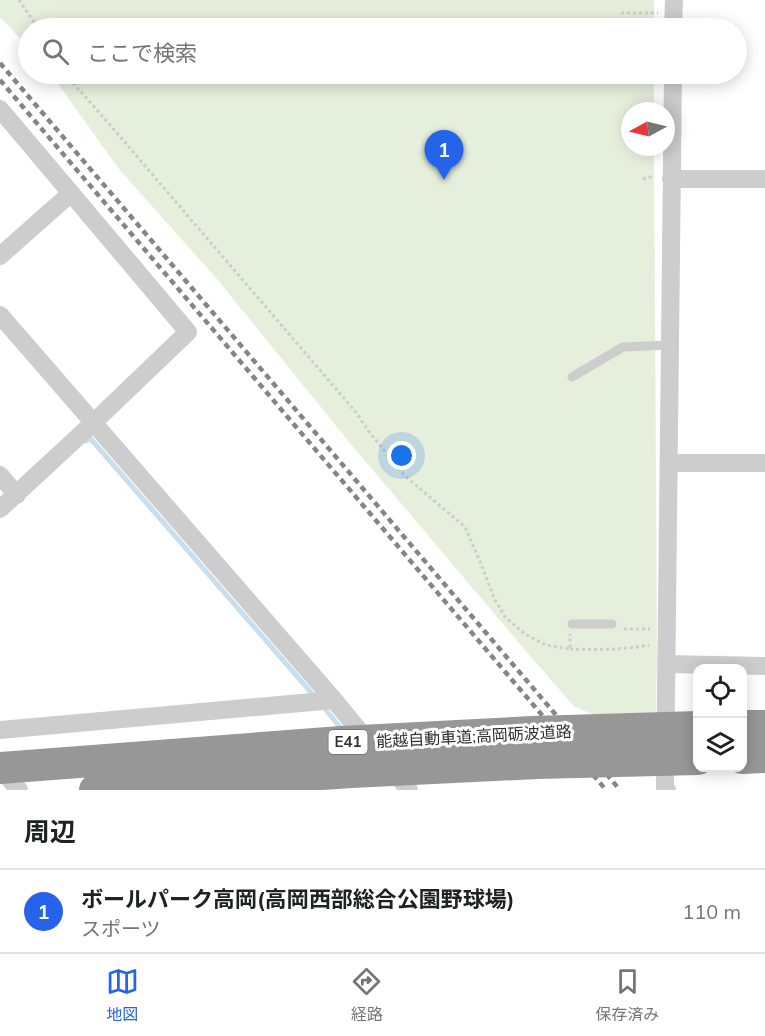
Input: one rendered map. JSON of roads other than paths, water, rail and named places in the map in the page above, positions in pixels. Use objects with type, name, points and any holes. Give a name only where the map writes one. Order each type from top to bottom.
[{"type":"highway","points":[[747,726],[765,726]]},
{"type":"highway","name":"能越自動車道;高岡砺波道路","points":[[0,768],[341,742],[533,732],[693,727]]},
{"type":"highway","points":[[747,758],[765,757]]},
{"type":"highway","name":"能越自動車道;高岡砺波道路","points":[[95,790],[351,772],[537,763],[693,759]]},
{"type":"street","points":[[673,18],[674,0]]},
{"type":"street","points":[[667,790],[665,789],[670,345],[664,177],[672,84]]},
{"type":"street","points":[[0,109],[188,332],[0,509]]},
{"type":"street","points":[[664,177],[765,180]]},
{"type":"street","points":[[0,256],[70,194]]},
{"type":"street","points":[[0,315],[327,701],[409,790]]},
{"type":"street","points":[[670,463],[765,464]]},
{"type":"street","points":[[0,475],[16,495]]},
{"type":"street","points":[[666,664],[765,666]]},
{"type":"street","points":[[0,730],[327,701]]},
{"type":"street","points":[[0,768],[19,790]]},
{"type":"lane","points":[[572,377],[623,346],[670,345]]},
{"type":"lane","points":[[572,624],[612,624]]},
{"type":"waterway","points":[[86,441],[90,438],[315,697]]},
{"type":"waterway","points":[[321,704],[344,732]]},
{"type":"railway","points":[[0,63],[620,790]]},
{"type":"railway","points":[[0,80],[606,790]]},
{"type":"place","name":"ボールパーク高岡(高岡西部総合公園野球場)","points":[[444,180]]}]
